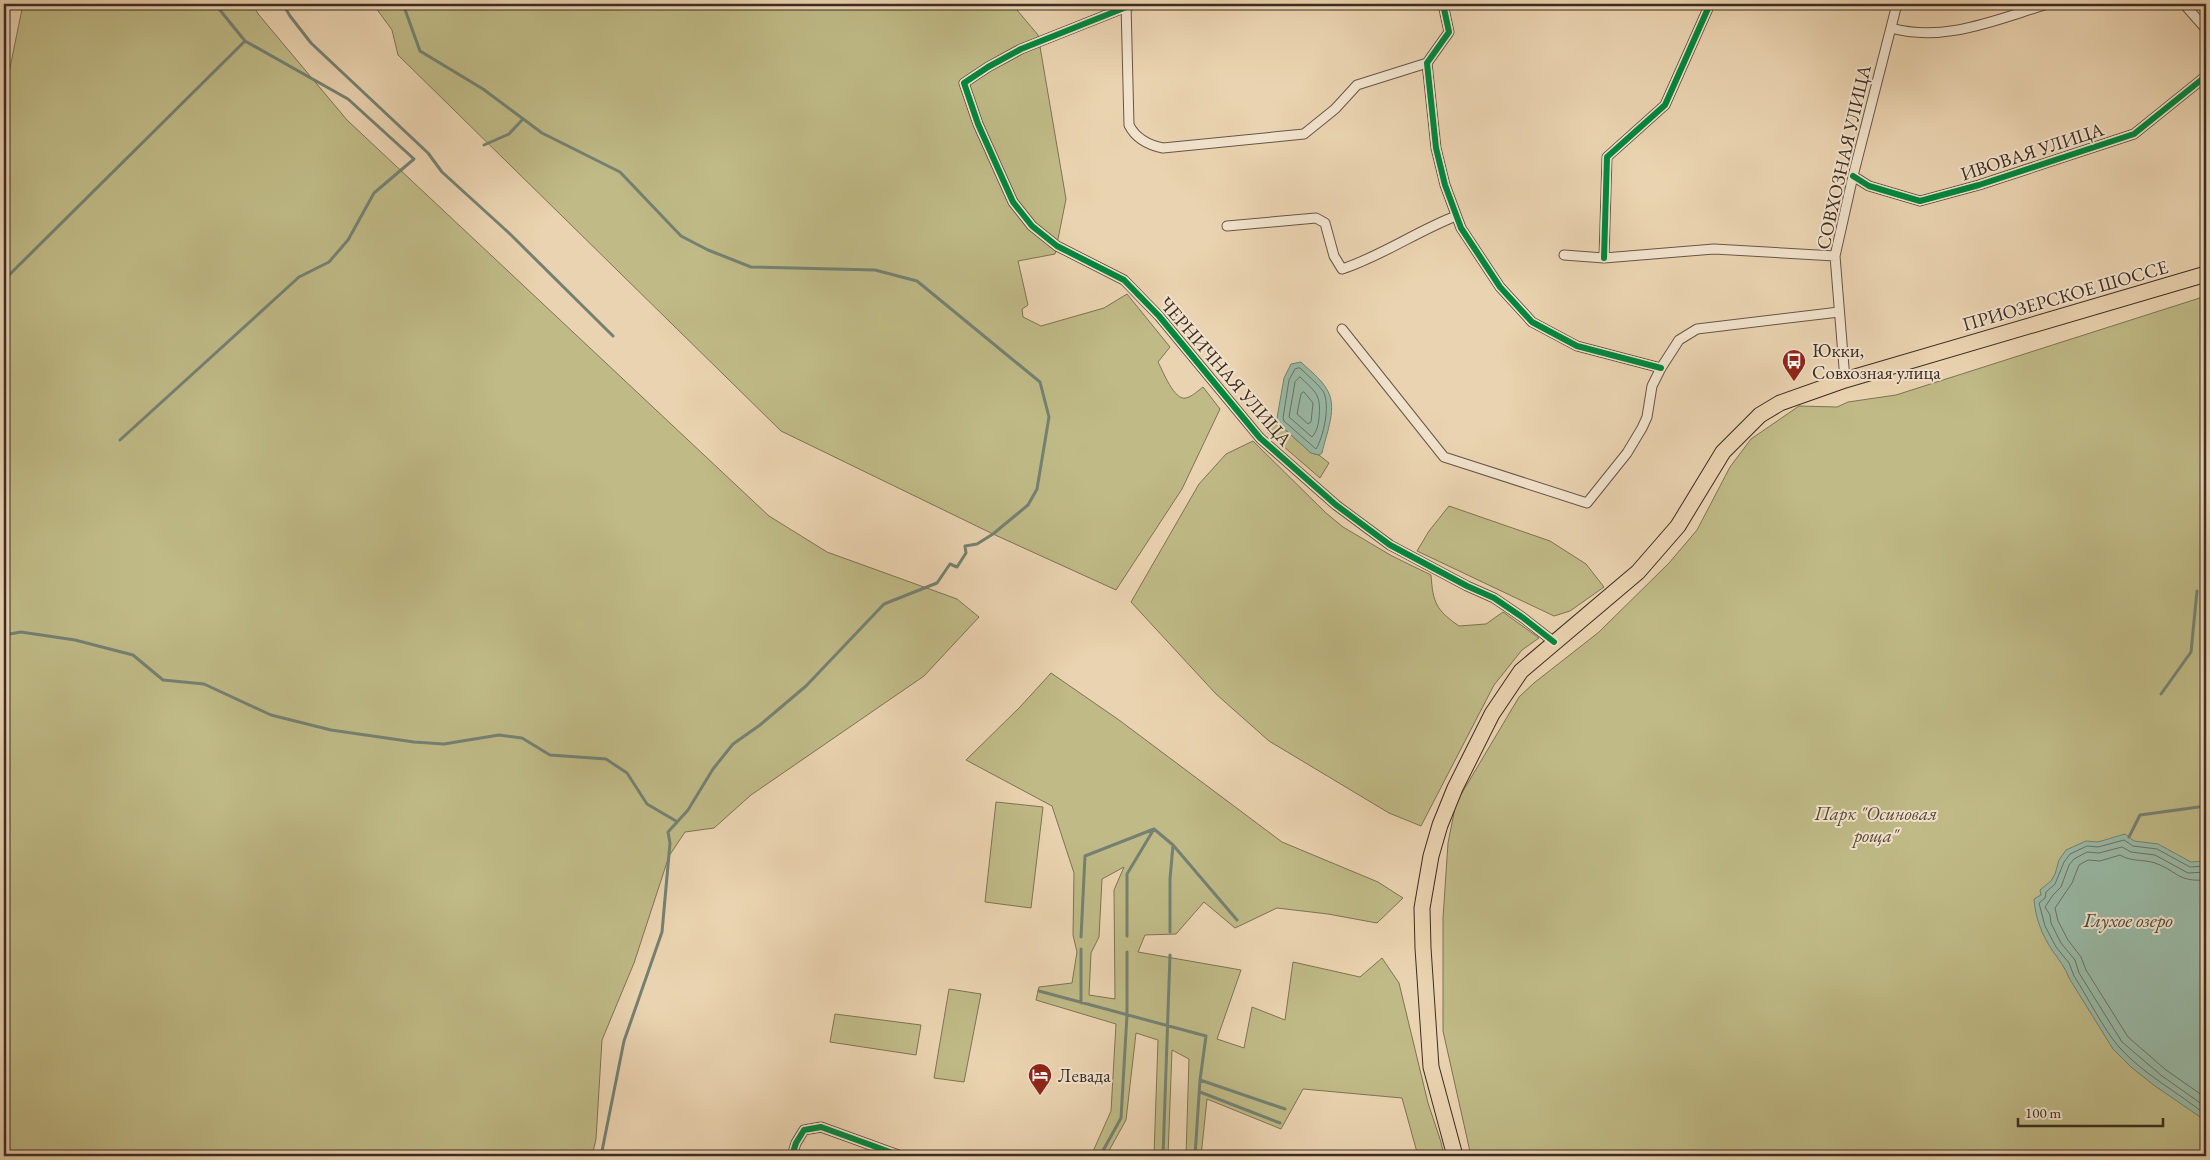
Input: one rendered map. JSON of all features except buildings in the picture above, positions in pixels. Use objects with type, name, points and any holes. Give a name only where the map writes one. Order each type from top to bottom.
[{"type":"main road","name":"ПРИОЗЕРСКОЕ ШОССЕ","points":[[1454,1156],[1431,1067],[1422,908],[1431,856],[1440,825],[1455,788],[1492,714],[1521,671],[1616,591],[1656,553],[1678,526],[1723,452],[1760,415],[1780,403],[1845,380],[2206,274]]},
{"type":"street","points":[[1129,4],[1129,125],[1133,132],[1146,143],[1163,148],[1304,134],[1335,109],[1357,85],[1427,63],[1449,32],[1443,4]]},
{"type":"street","name":"ЧЕРНИЧНАЯ УЛИЦА","points":[[1129,4],[1021,49],[964,83],[978,124],[1013,202],[1032,226],[1057,246],[1124,280],[1159,316],[1260,438],[1336,506],[1390,545],[1467,586],[1494,598],[1522,616],[1554,642]]},
{"type":"street","points":[[1604,258],[1607,157],[1665,105],[1710,4]]},
{"type":"street","name":"СОВХОЗНАЯ УЛИЦА","points":[[1845,380],[1835,256],[1853,176],[1898,4]]},
{"type":"street","points":[[1891,28],[1921,34],[1944,33],[1963,30],[2048,4]]},
{"type":"street","points":[[2184,4],[2206,29]]},
{"type":"street","points":[[1427,63],[1436,148],[1445,185],[1461,228],[1500,287],[1532,322],[1586,349],[1661,368]]},
{"type":"street","name":"ИВОВАЯ УЛИЦА","points":[[1853,176],[1868,186],[1920,201],[1979,185],[2134,134],[2206,76]]},
{"type":"street","points":[[1227,226],[1316,218],[1326,222],[1334,256],[1342,269],[1358,264],[1431,225],[1456,216]]},
{"type":"street","points":[[1564,255],[1604,258],[1714,249],[1835,256]]},
{"type":"street","points":[[1342,329],[1444,457],[1587,503],[1627,453],[1642,428],[1652,386],[1679,340],[1697,329],[1839,312]]},
{"type":"street","points":[[792,1156],[796,1142],[804,1130],[821,1127],[901,1156]]},
{"type":"green space","points":[[23,4],[252,4],[259,15],[347,120],[769,516],[827,552],[957,599],[979,617],[924,676],[751,795],[714,828],[685,832],[669,856],[634,963],[602,1040],[596,1139],[592,1156],[4,1156],[4,97]]},
{"type":"green space","points":[[373,4],[1012,4],[1038,35],[1066,199],[1055,254],[1018,261],[1028,305],[1022,309],[1023,317],[1041,326],[1104,308],[1127,294],[1170,347],[1158,362],[1177,395],[1186,398],[1203,387],[1220,409],[1182,489],[1116,590],[993,534],[781,431],[398,55],[392,30]]},
{"type":"green space","name":"Парк \"Осиновая роща\"","points":[[2206,296],[2206,1156],[1471,1156],[1443,1031],[1443,918],[1448,843],[1456,803],[1519,697],[1599,632],[1669,563],[1697,530],[1730,467],[1751,439],[1799,406],[1837,407],[1848,402],[1896,395]]},
{"type":"green space","points":[[1268,422],[1279,424],[1311,453],[1319,455],[1329,463],[1320,478],[1268,433],[1265,425]]},
{"type":"green space","points":[[1253,441],[1326,513],[1343,527],[1392,556],[1431,575],[1433,593],[1437,605],[1445,615],[1459,626],[1486,624],[1503,612],[1539,638],[1522,650],[1494,685],[1421,826],[1389,813],[1269,741],[1216,694],[1131,602],[1199,484],[1226,454]]},
{"type":"green space","points":[[1449,506],[1550,541],[1586,564],[1604,587],[1570,611],[1554,616],[1417,551],[1429,531]]},
{"type":"green space","points":[[1051,673],[1119,720],[1282,842],[1378,882],[1403,898],[1377,923],[1328,914],[1277,908],[1235,928],[1204,902],[1176,934],[1145,935],[1138,952],[1241,970],[1217,1039],[1244,1048],[1252,1007],[1285,1020],[1293,962],[1360,977],[1382,958],[1399,983],[1428,1103],[1444,1156],[1418,1156],[1402,1098],[1303,1089],[1281,1129],[1207,1099],[1201,1156],[1186,1156],[1189,1059],[1172,1050],[1168,1156],[1154,1156],[1158,1040],[1136,1033],[1126,1120],[1106,1156],[1091,1156],[1111,1111],[1116,1024],[1036,1000],[1039,987],[1072,983],[1077,952],[1073,935],[1074,873],[1052,806],[966,760],[1020,707]],"holes":[[[1124,867],[1114,890],[1115,999],[1089,995],[1091,953],[1099,937],[1102,879]]]},
{"type":"green space","points":[[996,802],[1043,807],[1031,908],[985,902]]},
{"type":"green space","points":[[949,989],[981,994],[964,1082],[934,1078]]},
{"type":"green space","points":[[835,1014],[921,1025],[916,1055],[830,1042]]},
{"type":"water","points":[[1301,362],[1318,377],[1330,395],[1332,411],[1322,453],[1319,455],[1311,453],[1279,424],[1277,418],[1284,378],[1291,364]]},
{"type":"water","name":"Глухое озеро","points":[[2125,834],[2134,841],[2158,844],[2191,862],[2206,861],[2206,1121],[2155,1086],[2131,1067],[2113,1049],[2048,944],[2037,919],[2034,899],[2041,895],[2040,890],[2051,881],[2059,860],[2066,850],[2086,841],[2098,842]]},
{"type":"waterway","points":[[120,440],[299,277],[329,262],[348,240],[374,193],[414,159],[348,99],[245,41],[215,4]]},
{"type":"waterway","points":[[283,4],[311,43],[428,153],[442,172],[509,233],[613,336]]},
{"type":"waterway","points":[[403,4],[420,51],[483,89],[542,133],[620,172],[681,236],[708,250],[751,267],[875,270],[917,281],[1040,382],[1049,417],[1037,489],[1028,505],[993,534],[977,544],[965,546],[966,553],[957,567],[950,564],[937,583],[884,604],[806,686],[760,725],[733,744],[713,769],[688,810],[668,832],[670,843],[662,932],[624,1041],[601,1156]]},
{"type":"waterway","points":[[4,280],[245,41]]},
{"type":"waterway","points":[[484,145],[509,134],[523,119]]},
{"type":"waterway","points":[[2161,694],[2191,652],[2197,591]]},
{"type":"waterway","points":[[4,635],[21,632],[75,640],[133,655],[163,680],[204,684],[271,715],[331,730],[414,742],[444,744],[499,735],[522,738],[550,755],[606,759],[627,773],[647,804],[676,821]]},
{"type":"waterway","points":[[2129,837],[2140,815],[2206,806]]},
{"type":"waterway","points":[[1127,936],[1127,874],[1154,829]]},
{"type":"waterway","points":[[1081,937],[1085,856],[1154,829],[1173,845],[1237,920]]},
{"type":"waterway","points":[[1170,932],[1170,879],[1173,845]]},
{"type":"waterway","points":[[1081,949],[1081,1003]]},
{"type":"waterway","points":[[1100,1156],[1121,1118],[1127,1015],[1127,952]]},
{"type":"waterway","points":[[1163,1156],[1170,955]]},
{"type":"waterway","points":[[1039,991],[1206,1036],[1200,1080],[1285,1109]]},
{"type":"waterway","points":[[1195,1156],[1200,1080]]},
{"type":"waterway","points":[[1200,1092],[1280,1123]]},
{"type":"cycle path","points":[[1134,4],[1021,49],[964,83],[978,124],[1013,202],[1032,226],[1057,246],[1124,280],[1159,316],[1260,438],[1336,505],[1390,545],[1467,586],[1494,598],[1554,642]]},
{"type":"cycle path","points":[[1443,4],[1449,32],[1427,63],[1436,148],[1445,185],[1461,228],[1500,287],[1532,322],[1577,346],[1661,368]]},
{"type":"cycle path","points":[[1604,258],[1607,157],[1665,105],[1710,4]]},
{"type":"cycle path","points":[[1853,176],[1869,186],[1920,201],[1979,185],[2134,134],[2206,76]]},
{"type":"cycle path","points":[[792,1156],[796,1143],[804,1130],[821,1127],[901,1156]]},
{"type":"place","name":"Юкки, Совхозная улица","points":[[1794,382]]},
{"type":"place","name":"Левада","points":[[1040,1096]]}]
